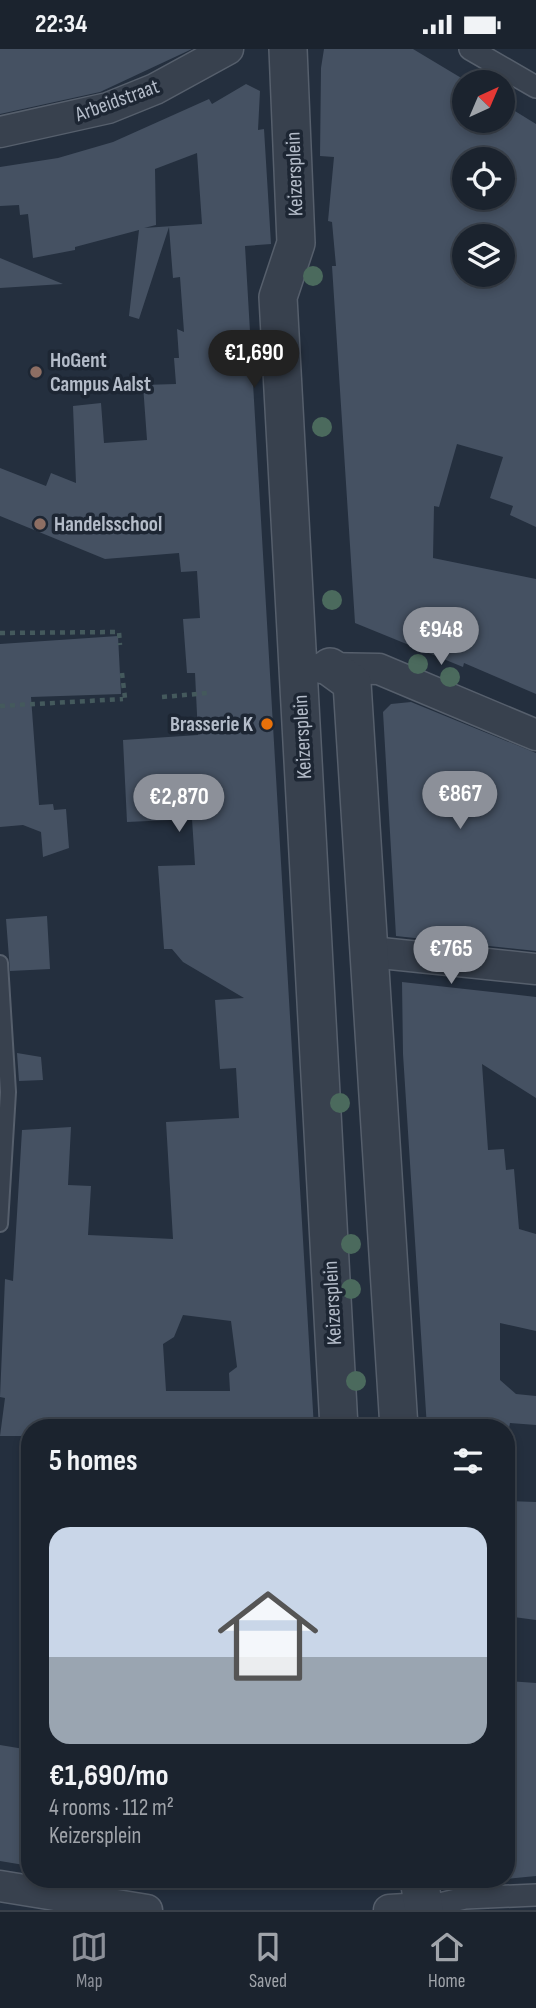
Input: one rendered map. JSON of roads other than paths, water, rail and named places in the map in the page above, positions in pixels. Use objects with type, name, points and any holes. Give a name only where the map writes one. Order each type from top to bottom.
[{"type":"street","name":"Arbeidstraat","points":[[0,132],[108,109],[155,89],[228,49]]},
{"type":"street","name":"Keizersplein","points":[[288,49],[296,243],[278,297],[314,669],[339,1419]]},
{"type":"street","points":[[470,49],[536,87]]},
{"type":"street","points":[[314,669],[379,669],[536,734]]},
{"type":"street","points":[[314,669],[352,683],[398,1419]]},
{"type":"street","points":[[371,953],[536,969]]},
{"type":"street","points":[[0,1886],[66,1905],[147,1910]]},
{"type":"street","points":[[413,1902],[536,1895]]},
{"type":"lane","points":[[0,963],[8,1092],[0,1224]]},
{"type":"place","name":"HoGent Campus Aalst","points":[[36,372]]},
{"type":"place","name":"Handelsschool","points":[[40,524]]},
{"type":"place","name":"Brasserie K","points":[[267,724]]}]
